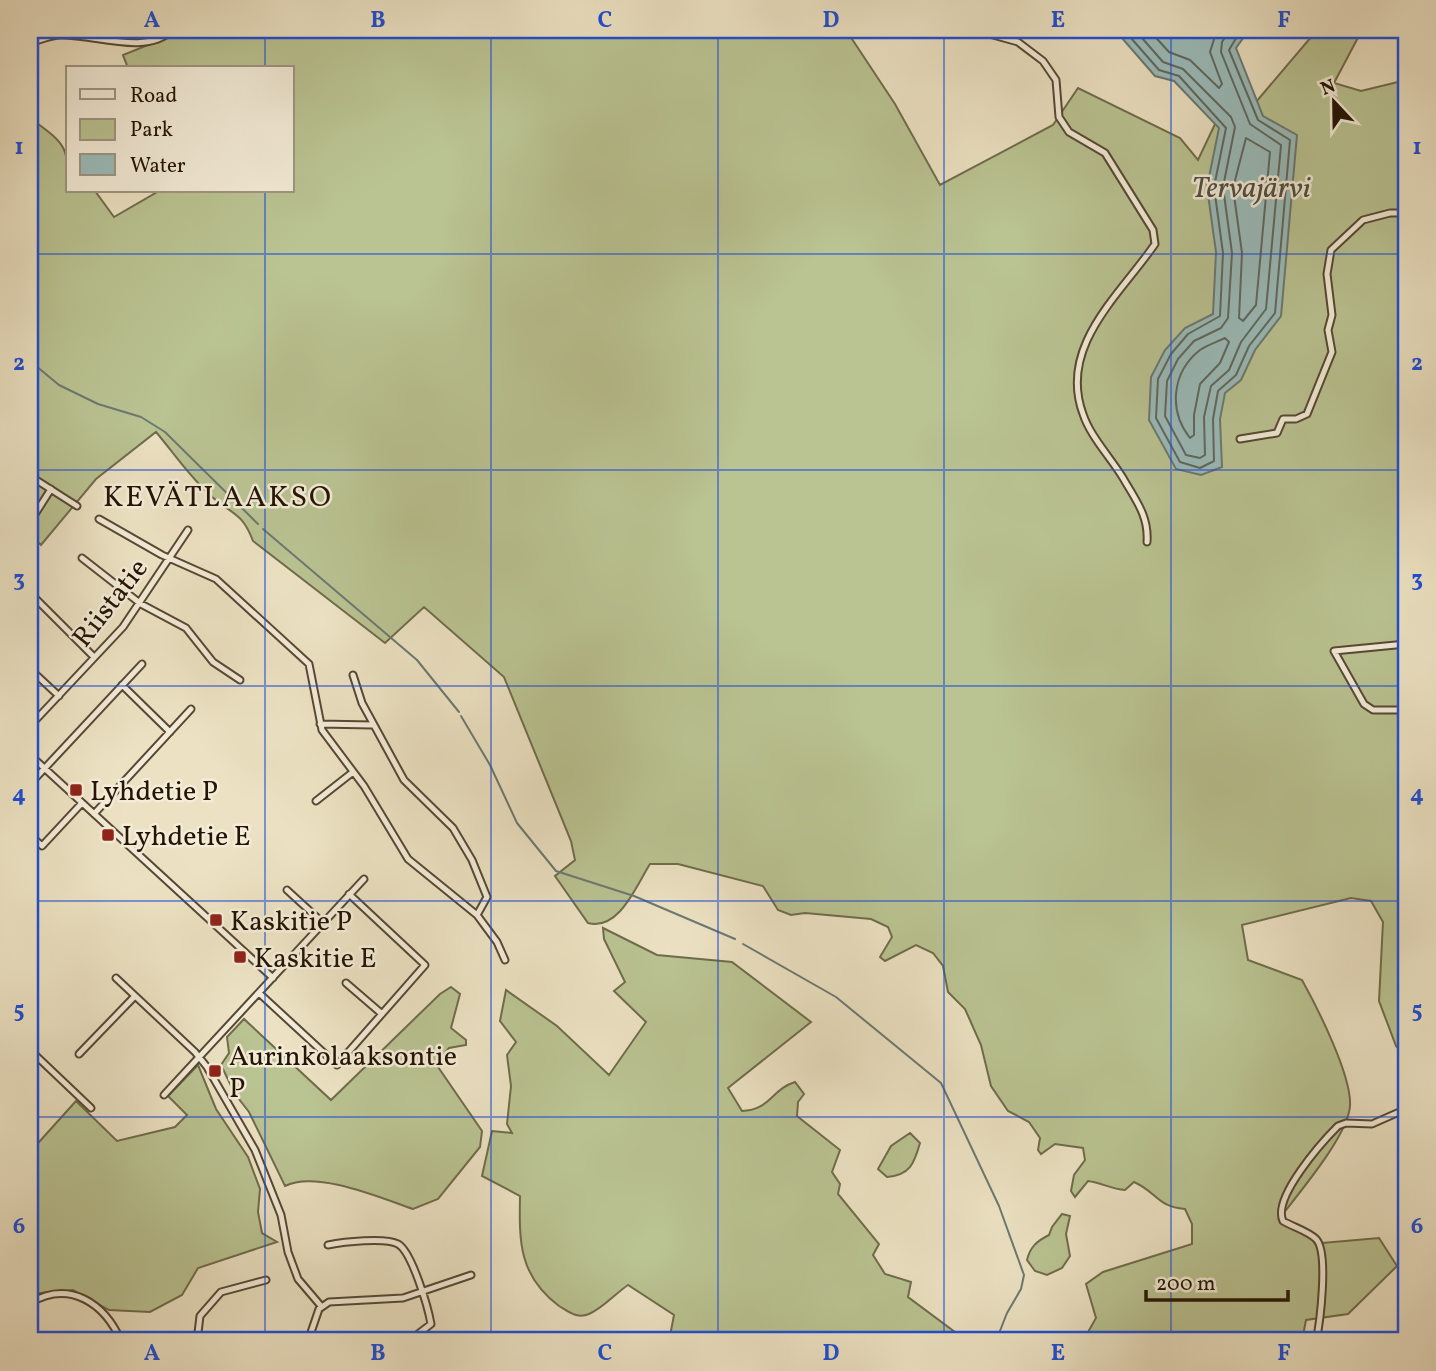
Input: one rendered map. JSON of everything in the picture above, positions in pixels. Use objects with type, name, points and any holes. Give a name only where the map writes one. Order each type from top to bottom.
[{"type":"street","points":[[30,43],[60,35],[84,33],[121,42],[149,41],[167,35],[172,30]]},
{"type":"street","points":[[975,30],[1018,42],[1043,61],[1056,80],[1059,117],[1069,132],[1105,153],[1153,230],[1155,244],[1094,324],[1076,369],[1083,415],[1137,501],[1149,525],[1147,542]]},
{"type":"street","points":[[1240,439],[1277,433],[1283,419],[1296,419],[1307,414],[1332,352],[1328,330],[1332,316],[1327,274],[1331,250],[1363,220],[1390,213],[1406,213]]},
{"type":"street","points":[[30,476],[77,506]]},
{"type":"street","points":[[30,522],[51,489]]},
{"type":"street","points":[[99,519],[216,579],[309,664],[320,724],[408,859],[477,915],[497,942],[505,960]]},
{"type":"street","name":"Riistatie","points":[[30,726],[141,604],[188,530]]},
{"type":"street","points":[[82,558],[141,604],[190,631],[213,662],[240,680]]},
{"type":"street","points":[[34,597],[94,657]]},
{"type":"street","points":[[1406,645],[1334,651],[1364,704],[1373,710],[1406,710]]},
{"type":"street","points":[[30,784],[142,664]]},
{"type":"street","points":[[30,669],[59,696]]},
{"type":"street","points":[[353,675],[372,725],[386,742],[410,787],[439,813],[460,838],[487,897],[477,915]]},
{"type":"street","points":[[122,685],[170,732]]},
{"type":"street","points":[[94,814],[191,709]]},
{"type":"street","points":[[320,724],[372,725]]},
{"type":"street","points":[[30,755],[273,978]]},
{"type":"street","points":[[316,801],[353,772]]},
{"type":"street","points":[[30,835],[42,846],[82,803]]},
{"type":"street","points":[[164,1095],[364,879]]},
{"type":"street","points":[[287,890],[323,923]]},
{"type":"street","points":[[259,993],[337,1065],[425,965],[349,894]]},
{"type":"street","points":[[116,978],[199,1057],[255,1150],[281,1215],[292,1265],[298,1279],[321,1306]]},
{"type":"street","points":[[346,983],[382,1014]]},
{"type":"street","points":[[79,1054],[135,996]]},
{"type":"street","points":[[31,1055],[91,1108]]},
{"type":"street","points":[[1316,1341],[1321,1318],[1322,1250],[1314,1237],[1283,1221],[1282,1205],[1299,1171],[1338,1126],[1346,1122],[1372,1124],[1406,1109]]},
{"type":"street","points":[[328,1245],[396,1242],[406,1250],[431,1324],[409,1341]]},
{"type":"street","points":[[308,1341],[321,1306],[330,1302],[388,1301],[421,1293],[471,1275]]},
{"type":"street","points":[[197,1341],[200,1316],[221,1292],[266,1280]]},
{"type":"street","points":[[30,1303],[58,1294],[86,1300],[108,1315],[121,1341]]},
{"type":"green space","points":[[185,30],[846,30],[895,104],[940,185],[1053,125],[1078,88],[1180,138],[1198,160],[1215,124],[1245,115],[1317,30],[1362,30],[1334,83],[1361,91],[1406,80],[1406,1057],[1396,1046],[1379,1001],[1383,922],[1371,901],[1351,898],[1242,925],[1248,960],[1302,980],[1340,1060],[1349,1093],[1350,1106],[1341,1133],[1279,1219],[1322,1243],[1379,1238],[1397,1266],[1348,1314],[1306,1320],[1302,1341],[1083,1341],[1096,1318],[1086,1284],[1103,1272],[1192,1244],[1192,1224],[1185,1209],[1168,1205],[1134,1182],[1125,1190],[1088,1181],[1075,1197],[1071,1191],[1074,1175],[1085,1160],[1083,1148],[1055,1144],[1041,1154],[1038,1150],[1040,1138],[1029,1122],[1008,1111],[991,1086],[981,1045],[965,1009],[948,992],[943,966],[933,953],[916,945],[885,961],[880,957],[892,937],[888,927],[871,919],[805,913],[791,915],[778,910],[763,886],[678,864],[650,864],[618,914],[599,924],[588,923],[555,876],[575,860],[571,841],[504,677],[424,607],[385,643],[253,541],[240,518],[203,488],[156,432],[96,479],[41,545],[30,534],[30,118],[52,134],[63,147],[66,155],[66,192],[96,192],[114,217],[157,192],[294,192],[294,66],[127,66],[123,55]]},
{"type":"green space","points":[[603,928],[657,955],[732,962],[811,1022],[728,1088],[742,1111],[759,1107],[781,1089],[795,1082],[804,1094],[798,1102],[797,1116],[840,1150],[832,1172],[840,1184],[838,1194],[879,1244],[873,1255],[885,1274],[911,1282],[908,1297],[967,1341],[669,1341],[674,1315],[628,1285],[594,1312],[585,1315],[570,1312],[546,1295],[536,1283],[524,1257],[520,1196],[482,1176],[492,1131],[512,1133],[507,1124],[511,1086],[507,1055],[516,1042],[500,1021],[506,990],[557,1026],[609,1075],[646,1022],[614,991],[625,982],[604,939]]},
{"type":"green space","points":[[451,987],[460,994],[451,1028],[466,1040],[466,1045],[449,1048],[436,1064],[482,1131],[480,1147],[438,1199],[413,1209],[331,1183],[298,1182],[285,1186],[249,1112],[235,1094],[221,1065],[229,1053],[227,1037],[244,1019],[331,1100],[440,994]]},
{"type":"green space","points":[[198,1065],[216,1109],[248,1157],[260,1189],[258,1212],[262,1233],[277,1242],[198,1268],[182,1295],[150,1312],[109,1310],[73,1290],[30,1294],[30,1152],[76,1101],[117,1141],[175,1127],[187,1115],[168,1096]]},
{"type":"green space","points":[[910,1133],[920,1143],[913,1162],[901,1174],[887,1177],[878,1169],[891,1146]]},
{"type":"green space","points":[[1062,1214],[1070,1216],[1066,1234],[1070,1256],[1062,1268],[1047,1275],[1035,1271],[1027,1260],[1030,1251],[1049,1235]]},
{"type":"water","name":"Tervajärvi","points":[[1115,30],[1249,30],[1236,48],[1263,116],[1297,135],[1281,316],[1255,350],[1241,380],[1225,393],[1220,419],[1222,467],[1201,475],[1176,469],[1149,420],[1151,377],[1165,350],[1185,328],[1213,314],[1216,252],[1207,187],[1219,128],[1174,81],[1155,76]]},
{"type":"waterway","points":[[30,361],[59,385],[98,404],[141,417],[165,432],[258,524]]},
{"type":"waterway","points":[[263,529],[417,660],[459,712]]},
{"type":"waterway","points":[[461,716],[490,765],[517,823],[556,871],[634,896],[735,939]]},
{"type":"waterway","points":[[743,944],[836,997],[941,1083],[999,1206],[1024,1275],[1021,1289],[1007,1313],[996,1341]]},
{"type":"place","name":"Lyhdetie P","points":[[76,790]]},
{"type":"place","name":"Lyhdetie E","points":[[108,835]]},
{"type":"place","name":"Kaskitie P","points":[[216,920]]},
{"type":"place","name":"Kaskitie E","points":[[240,957]]},
{"type":"place","name":"Aurinkolaaksontie P","points":[[215,1071]]},
{"type":"district","name":"KEVÄTLAAKSO","points":[[218,496]]}]
